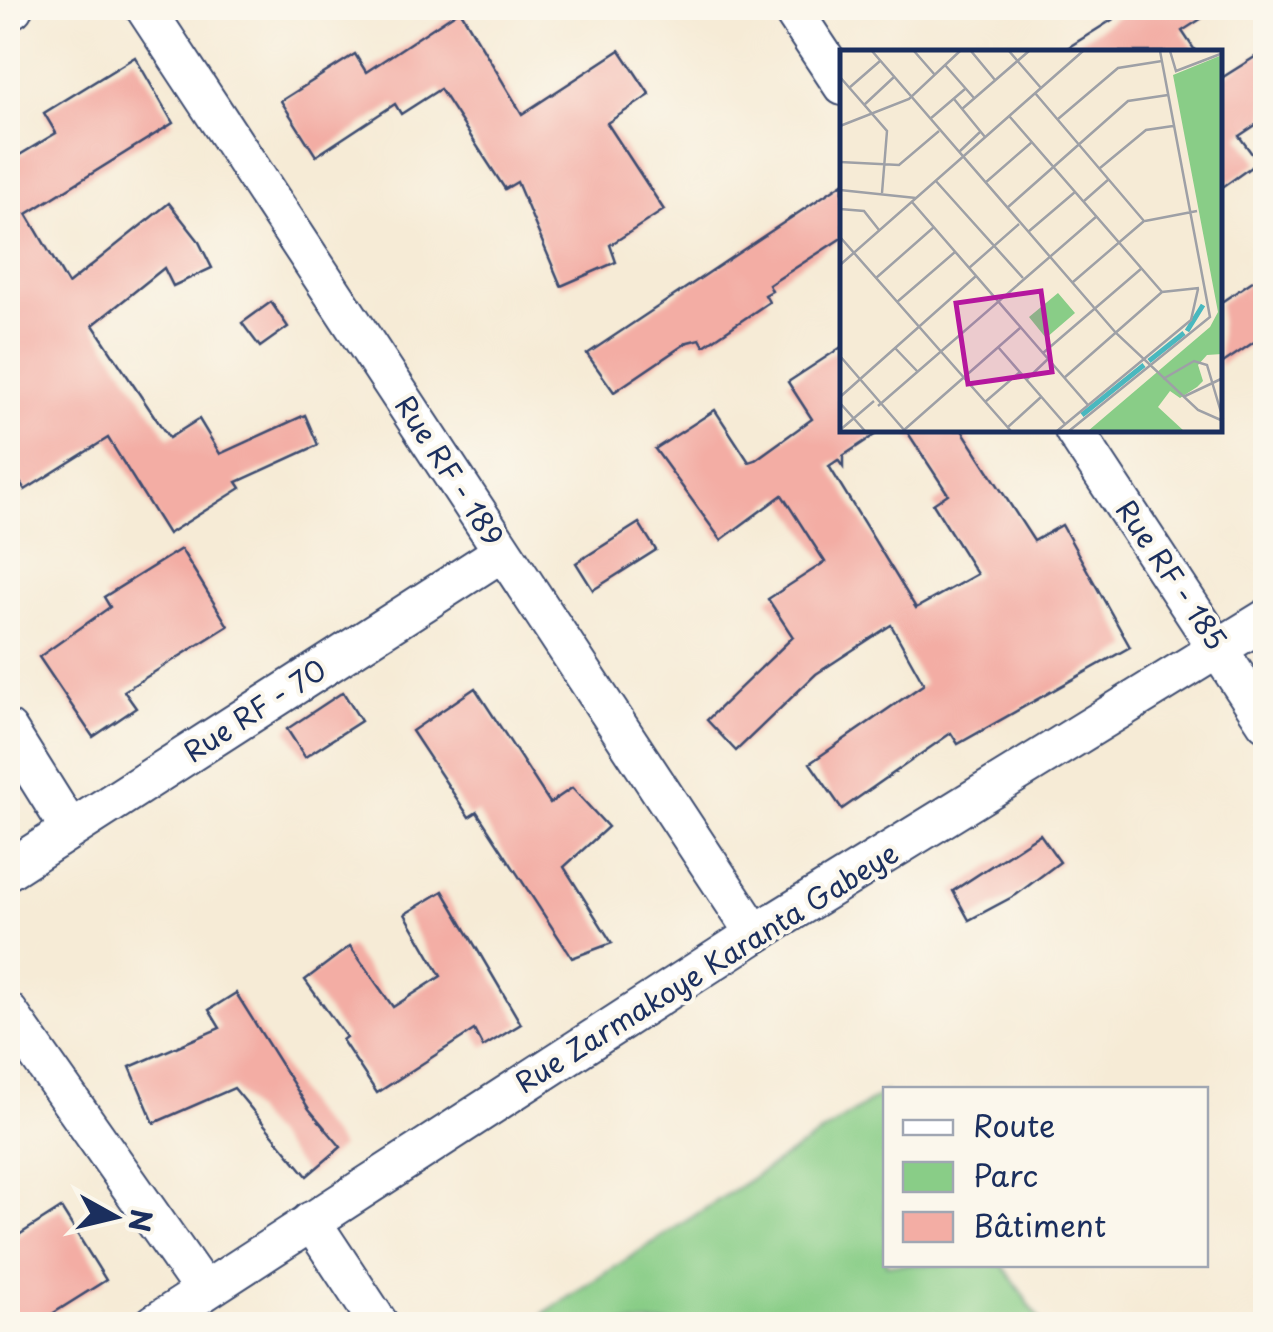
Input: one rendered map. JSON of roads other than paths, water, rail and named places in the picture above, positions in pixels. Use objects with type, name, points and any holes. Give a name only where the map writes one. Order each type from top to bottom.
[{"type":"street","name":"Rue RF - 189","points":[[145,8],[754,934]]},
{"type":"street","points":[[790,8],[840,82]]},
{"type":"street","name":"Rue RF - 185","points":[[1075,432],[1266,722]]},
{"type":"street","name":"Rue RF - 70","points":[[8,870],[502,552]]},
{"type":"street","name":"Rue Zarmakoye Karanta Gabeye","points":[[154,1324],[754,934],[1266,619]]},
{"type":"street","points":[[8,730],[70,829]]},
{"type":"street","points":[[8,1012],[204,1291]]},
{"type":"street","points":[[312,1221],[378,1324]]}]
